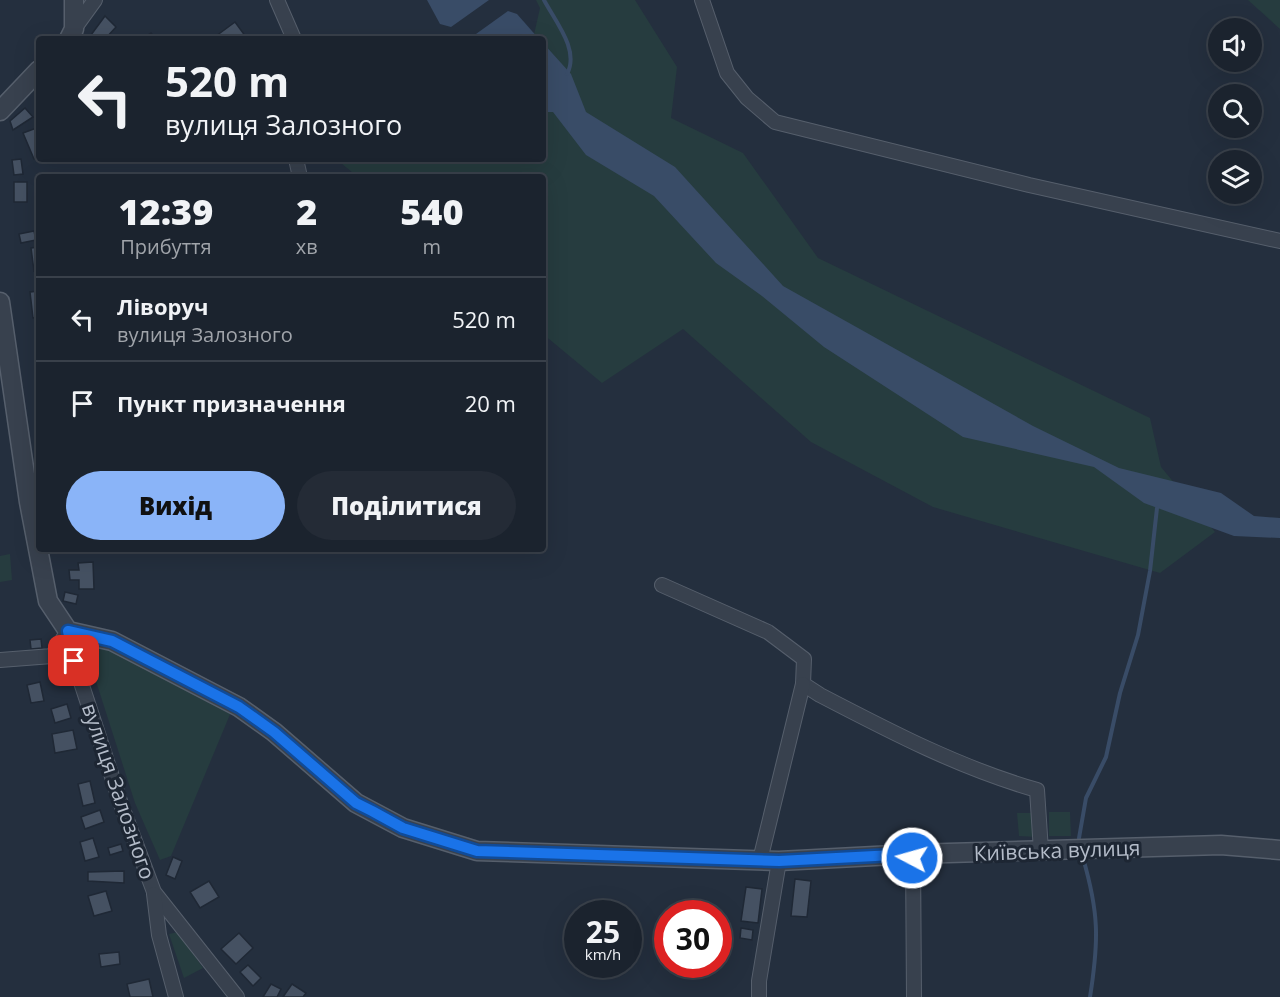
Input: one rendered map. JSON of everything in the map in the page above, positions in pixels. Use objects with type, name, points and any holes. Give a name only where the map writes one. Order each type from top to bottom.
[{"type":"street","points":[[71,34],[74,0]]},
{"type":"street","points":[[71,34],[95,0]]},
{"type":"street","points":[[277,0],[293,36]]},
{"type":"street","points":[[702,0],[728,73],[747,98],[775,122],[1029,185],[1280,241]]},
{"type":"street","points":[[0,111],[36,73]]},
{"type":"street","points":[[0,302],[4,353],[36,538]]},
{"type":"street","points":[[0,660],[52,656],[68,631],[48,601],[39,552]]},
{"type":"street","points":[[662,585],[768,632],[804,659],[803,684],[760,861]]},
{"type":"street","name":"Київська вулиця","points":[[68,631],[112,641],[239,707],[274,732],[356,803],[403,828],[477,851],[779,861],[913,854],[1221,845],[1280,850]]},
{"type":"street","name":"вулиця Залозного","points":[[68,631],[74,661],[117,794],[154,892],[237,997]]},
{"type":"street","points":[[803,684],[865,718],[958,763],[1037,790],[1041,851]]},
{"type":"street","points":[[913,854],[914,997]]},
{"type":"street","points":[[759,997],[759,981],[779,861]]},
{"type":"street","points":[[154,892],[159,935],[176,997]]},
{"type":"green space","points":[[536,0],[635,0],[677,67],[671,118],[743,153],[818,258],[1150,418],[1161,467],[1215,532],[1160,573],[933,507],[811,442],[683,329],[602,383],[546,336],[546,174],[354,174],[340,162],[546,162],[546,36],[534,36],[540,8]]},
{"type":"green space","points":[[1248,0],[1280,0],[1280,29]]},
{"type":"green space","points":[[10,554],[12,580],[0,582],[0,556]]},
{"type":"green space","points":[[92,638],[231,712],[171,856],[160,860],[135,803],[86,650],[85,642]]},
{"type":"green space","points":[[1049,812],[1070,812],[1071,836],[1049,836]]},
{"type":"green space","points":[[1017,813],[1035,813],[1037,837],[1019,836]]},
{"type":"green space","points":[[178,932],[203,968],[184,978],[169,934]]},
{"type":"water","points":[[427,0],[489,0],[451,27],[440,24]]},
{"type":"water","points":[[508,11],[517,14],[536,36],[473,36]]},
{"type":"water","points":[[546,46],[571,74],[586,112],[675,167],[783,286],[1033,426],[1119,468],[1221,493],[1254,516],[1280,518],[1280,538],[1234,536],[1144,503],[1094,467],[963,437],[824,347],[762,296],[716,263],[654,196],[586,155],[553,112],[546,112]]},
{"type":"building","points":[[105,16],[116,27],[108,36],[90,36]]},
{"type":"building","points":[[235,22],[245,36],[216,36]]},
{"type":"building","points":[[25,108],[33,117],[13,130],[10,121]]},
{"type":"building","points":[[36,128],[36,158],[34,159],[23,133]]},
{"type":"building","points":[[21,159],[23,174],[14,175],[12,160]]},
{"type":"building","points":[[14,182],[27,182],[27,202],[14,202]]},
{"type":"building","points":[[34,231],[36,240],[21,243],[19,234]]},
{"type":"building","points":[[36,247],[36,271],[34,271],[31,248]]},
{"type":"building","points":[[36,291],[36,318],[33,318],[30,292]]},
{"type":"building","points":[[93,562],[94,589],[79,589],[79,580],[70,580],[69,570],[79,570],[78,563]]},
{"type":"building","points":[[65,592],[78,595],[76,604],[63,601]]},
{"type":"building","points":[[41,639],[42,648],[31,649],[30,640]]},
{"type":"building","points":[[40,682],[44,701],[31,703],[27,685]]},
{"type":"building","points":[[67,704],[71,718],[55,723],[51,709]]},
{"type":"building","points":[[73,730],[77,749],[55,753],[52,734]]},
{"type":"building","points":[[90,781],[95,803],[83,806],[78,784]]},
{"type":"building","points":[[100,810],[104,822],[85,829],[81,817]]},
{"type":"building","points":[[93,838],[99,857],[85,861],[80,842]]},
{"type":"building","points":[[121,844],[123,851],[110,855],[108,848]]},
{"type":"building","points":[[173,857],[182,861],[175,879],[166,875]]},
{"type":"building","points":[[124,871],[124,883],[88,881],[88,872]]},
{"type":"building","points":[[795,879],[811,881],[807,917],[791,916]]},
{"type":"building","points":[[209,881],[219,897],[200,908],[190,892]]},
{"type":"building","points":[[746,887],[762,889],[758,923],[741,921]]},
{"type":"building","points":[[106,891],[112,911],[94,916],[88,896]]},
{"type":"building","points":[[741,928],[753,930],[752,940],[740,938]]},
{"type":"building","points":[[239,933],[253,948],[236,964],[221,949]]},
{"type":"building","points":[[119,952],[120,964],[101,967],[99,954]]},
{"type":"building","points":[[248,965],[261,978],[253,986],[240,972]]},
{"type":"building","points":[[149,979],[153,997],[130,997],[127,984]]},
{"type":"building","points":[[271,984],[281,989],[277,997],[263,997]]},
{"type":"building","points":[[292,984],[306,993],[303,997],[283,997]]},
{"type":"waterway","points":[[544,0],[560,26],[568,46],[570,65],[567,74]]},
{"type":"waterway","points":[[1079,838],[1086,798],[1106,757],[1120,693],[1138,635],[1150,571],[1157,508]]},
{"type":"waterway","points":[[1083,858],[1092,895],[1096,927],[1090,997]]},
{"type":"route","points":[[74,661],[68,631],[112,641],[239,707],[274,732],[356,803],[403,828],[477,851],[779,861],[913,854],[912,858]]}]
